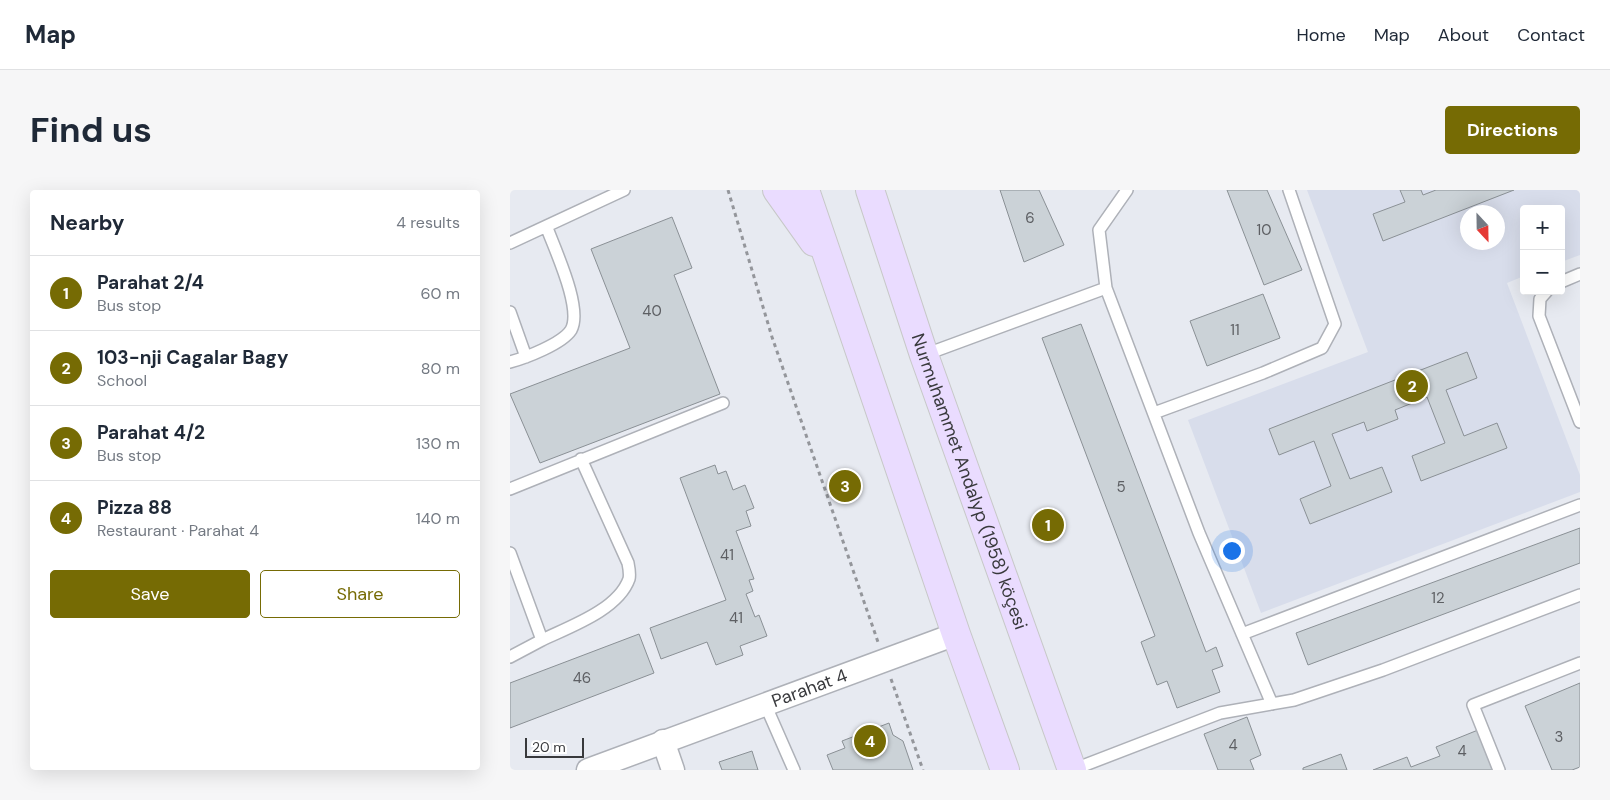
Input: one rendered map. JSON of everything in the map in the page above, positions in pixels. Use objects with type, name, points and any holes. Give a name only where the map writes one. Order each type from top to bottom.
[{"type":"main road","points":[[777,190],[830,265]]},
{"type":"main road","points":[[805,190],[956,634],[1005,770]]},
{"type":"main road","name":"Nurmuhammet Andalyp (1958) köçesi","points":[[870,190],[924,355],[1072,770]]},
{"type":"main road","points":[[885,190],[890,248]]},
{"type":"street","name":"Parahat 4","points":[[588,770],[956,634]]},
{"type":"street","points":[[663,741],[673,770]]},
{"type":"lane","points":[[510,243],[547,228],[624,190]]},
{"type":"lane","points":[[1127,190],[1099,230],[1106,288],[1199,533],[1272,704]]},
{"type":"lane","points":[[1154,413],[1263,373],[1322,348],[1335,324],[1289,190]]},
{"type":"lane","points":[[510,362],[526,357],[562,339],[570,331],[575,321],[573,300],[547,228]]},
{"type":"lane","points":[[1565,280],[1580,274]]},
{"type":"lane","points":[[924,355],[1106,288]]},
{"type":"lane","points":[[1544,295],[1540,299],[1539,316],[1580,422]]},
{"type":"lane","points":[[510,312],[526,357]]},
{"type":"lane","points":[[510,489],[723,403]]},
{"type":"lane","points":[[510,656],[604,609],[619,594],[629,578],[628,564],[581,459]]},
{"type":"lane","points":[[1242,634],[1580,505]]},
{"type":"lane","points":[[510,553],[542,640]]},
{"type":"lane","points":[[1072,770],[1220,713],[1294,700],[1383,670],[1580,595]]},
{"type":"lane","points":[[1499,770],[1473,704],[1580,663]]},
{"type":"lane","points":[[766,704],[794,770]]},
{"type":"path","points":[[728,190],[772,337],[923,770]]},
{"type":"shaded area","points":[[1307,190],[1580,190],[1580,255],[1565,261],[1565,205],[1520,205],[1520,278],[1507,283],[1580,475],[1580,492],[1261,613],[1188,420],[1368,352]]},
{"type":"building","points":[[1000,190],[1039,190],[1064,245],[1024,262]]},
{"type":"building","points":[[1227,190],[1267,190],[1302,270],[1264,285]]},
{"type":"building","points":[[1400,190],[1421,190],[1423,195],[1436,190],[1514,190],[1475,205],[1460,205],[1460,211],[1383,241],[1373,214],[1405,202]]},
{"type":"building","points":[[672,217],[692,268],[674,275],[720,394],[540,463],[510,394],[630,348],[591,249]]},
{"type":"building","points":[[1263,294],[1280,338],[1207,366],[1190,321]]},
{"type":"building","points":[[1081,324],[1206,652],[1216,647],[1223,666],[1212,670],[1220,692],[1177,708],[1167,681],[1157,685],[1141,642],[1155,636],[1042,338]]},
{"type":"building","points":[[1467,352],[1477,378],[1446,390],[1464,436],[1497,423],[1507,448],[1421,481],[1412,456],[1445,443],[1427,397],[1395,410],[1398,419],[1367,431],[1364,422],[1332,434],[1350,479],[1382,467],[1392,492],[1310,524],[1300,499],[1331,486],[1314,441],[1279,455],[1269,429]]},
{"type":"building","points":[[715,465],[718,474],[726,471],[733,490],[745,485],[754,508],[746,511],[751,526],[736,531],[754,579],[749,580],[753,591],[746,594],[755,617],[759,615],[767,636],[740,646],[743,655],[716,665],[707,642],[661,659],[650,628],[726,600],[680,478]]},
{"type":"building","points":[[1580,528],[1580,563],[1308,665],[1296,633]]},
{"type":"building","points":[[639,634],[654,673],[510,728],[510,683]]},
{"type":"building","points":[[1580,683],[1580,767],[1572,770],[1552,770],[1525,706]]},
{"type":"building","points":[[1247,717],[1261,755],[1250,760],[1254,770],[1218,770],[1204,734]]},
{"type":"building","points":[[889,723],[893,735],[903,741],[913,770],[833,770],[827,755],[845,748],[842,741]]},
{"type":"building","points":[[1478,730],[1494,770],[1373,770],[1407,757],[1411,767],[1440,756],[1436,747]]},
{"type":"building","points":[[752,751],[758,770],[722,770],[719,762]]},
{"type":"building","points":[[1341,754],[1347,770],[1303,770],[1303,768]]},
{"type":"place","name":"103-nji Cagalar Bagy","points":[[1412,386]]},
{"type":"place","name":"Parahat 4/2","points":[[845,486]]},
{"type":"place","name":"Parahat 2/4","points":[[1048,525]]},
{"type":"place","name":"Pizza 88","points":[[870,741]]}]
